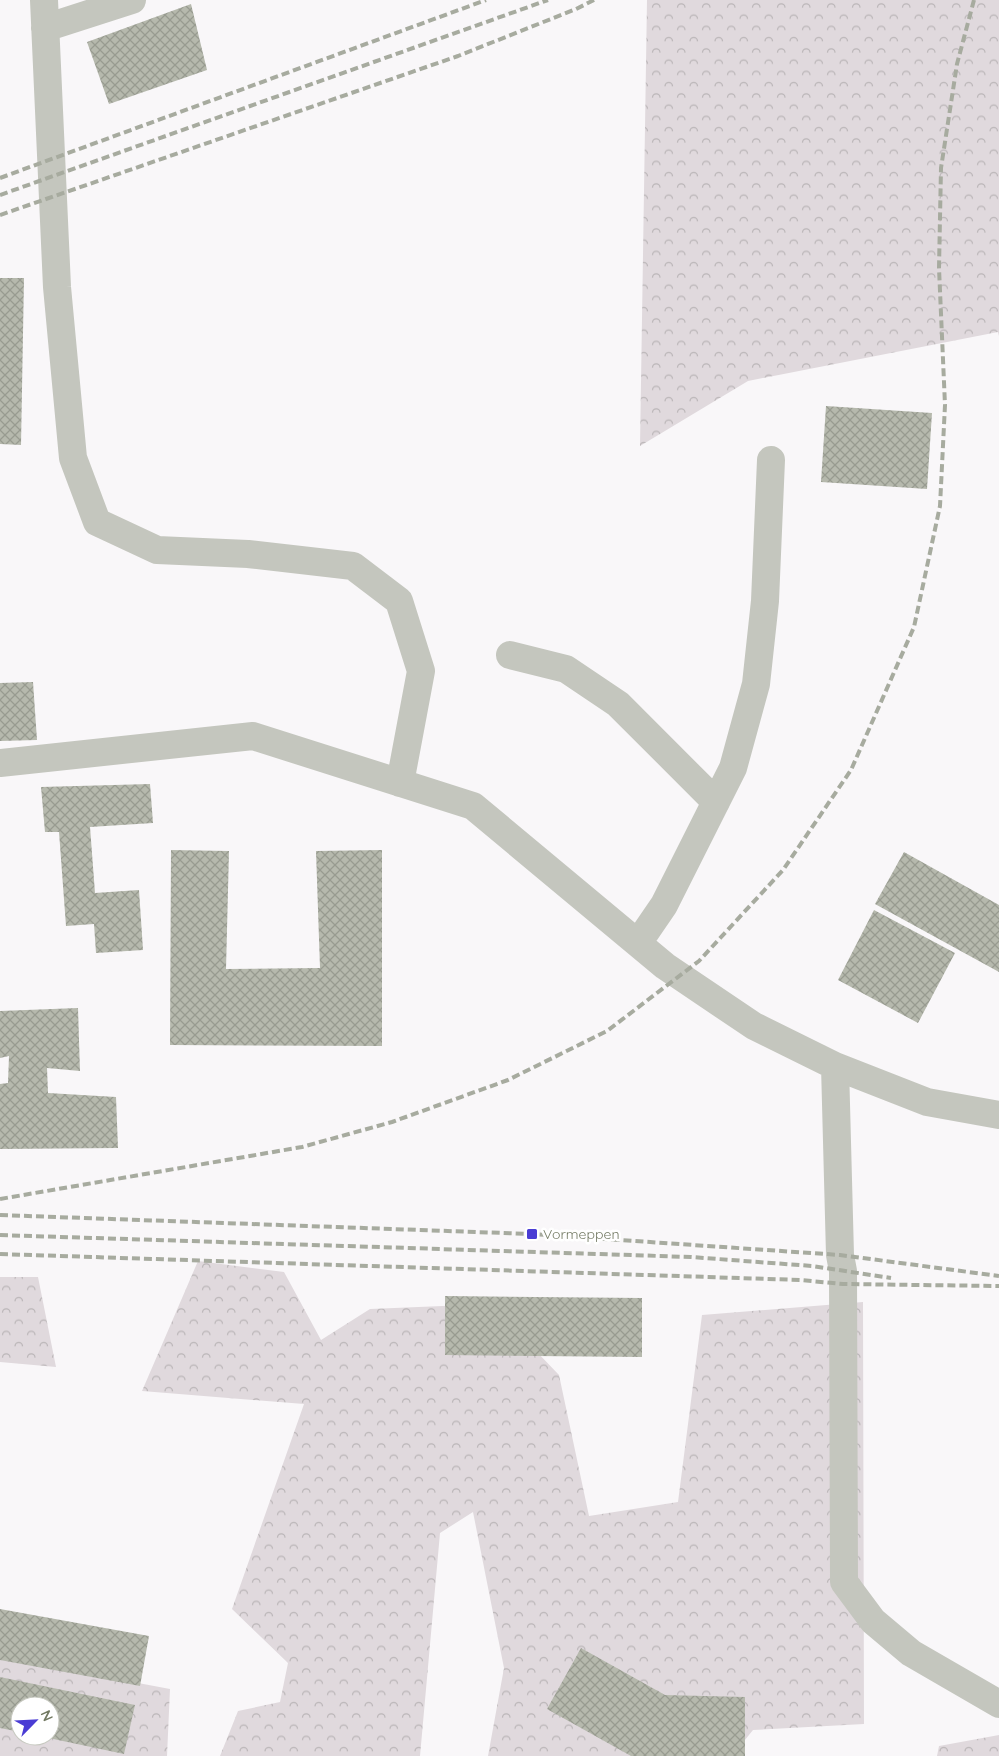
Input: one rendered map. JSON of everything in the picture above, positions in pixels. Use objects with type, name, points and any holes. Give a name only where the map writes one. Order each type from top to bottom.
[{"type":"street","points":[[44,0],[57,287],[73,458],[96,522],[157,550],[248,554],[353,566],[400,601],[421,671],[400,783]]},
{"type":"street","points":[[45,28],[132,0]]},
{"type":"street","points":[[638,943],[664,905],[733,768],[756,684],[765,601],[771,460]]},
{"type":"street","points":[[510,655],[566,669],[618,704],[716,802]]},
{"type":"street","points":[[12,762],[253,736],[473,806],[665,966],[754,1026],[835,1066],[927,1102],[999,1115]]},
{"type":"street","points":[[835,1066],[840,1255],[843,1271],[844,1582],[873,1622],[912,1653],[999,1704]]},
{"type":"green space","points":[[647,0],[999,0],[999,336],[998,332],[748,381],[640,446]]},
{"type":"green space","points":[[198,1261],[284,1272],[321,1340],[370,1309],[491,1304],[559,1375],[589,1516],[678,1502],[702,1315],[863,1302],[864,1724],[753,1730],[732,1756],[488,1756],[504,1668],[473,1512],[440,1533],[420,1756],[220,1756],[238,1711],[280,1702],[288,1663],[232,1609],[304,1404],[142,1391]]},
{"type":"green space","points":[[0,1277],[38,1277],[56,1367],[0,1362]]},
{"type":"green space","points":[[0,1657],[170,1689],[167,1756],[0,1756]]},
{"type":"green space","points":[[999,1735],[999,1756],[937,1756],[939,1746]]},
{"type":"building","points":[[191,4],[207,70],[109,104],[87,42]]},
{"type":"building","points":[[0,278],[24,278],[21,445],[0,444]]},
{"type":"building","points":[[826,406],[932,413],[927,489],[821,482]]},
{"type":"building","points":[[33,682],[37,740],[0,741],[0,683]]},
{"type":"building","points":[[150,784],[153,823],[90,827],[95,893],[139,890],[143,950],[96,953],[94,924],[66,926],[59,832],[45,832],[41,787]]},
{"type":"building","points":[[171,850],[229,851],[226,969],[320,968],[316,851],[382,850],[382,1046],[170,1045]]},
{"type":"building","points":[[904,852],[999,905],[999,972],[875,904]]},
{"type":"building","points":[[874,910],[955,953],[918,1023],[838,980]]},
{"type":"building","points":[[78,1008],[80,1071],[47,1068],[48,1093],[116,1097],[118,1148],[0,1149],[0,1084],[8,1083],[9,1056],[0,1058],[0,1011]]},
{"type":"building","points":[[445,1296],[642,1298],[642,1357],[445,1355]]},
{"type":"building","points":[[0,1609],[149,1636],[140,1686],[0,1660]]},
{"type":"building","points":[[581,1648],[665,1695],[745,1697],[745,1756],[631,1756],[547,1709]]},
{"type":"building","points":[[0,1677],[135,1705],[124,1754],[60,1740],[60,1696],[10,1696],[10,1730],[0,1728]]},
{"type":"railway","points":[[0,178],[486,0]]},
{"type":"railway","points":[[0,195],[548,0]]},
{"type":"railway","points":[[0,215],[458,56],[594,0]]},
{"type":"railway","points":[[0,1199],[302,1147],[392,1122],[508,1080],[607,1031],[699,961],[783,870],[851,770],[914,627],[940,506],[945,405],[939,268],[941,168],[957,64],[974,0]]},
{"type":"railway","points":[[0,1215],[532,1234],[840,1255],[999,1276]]},
{"type":"railway","points":[[0,1235],[691,1257],[812,1266],[891,1278]]},
{"type":"railway","points":[[0,1254],[800,1280],[843,1284],[999,1286]]},
{"type":"place","name":"Vormeppen","points":[[532,1234]]}]
